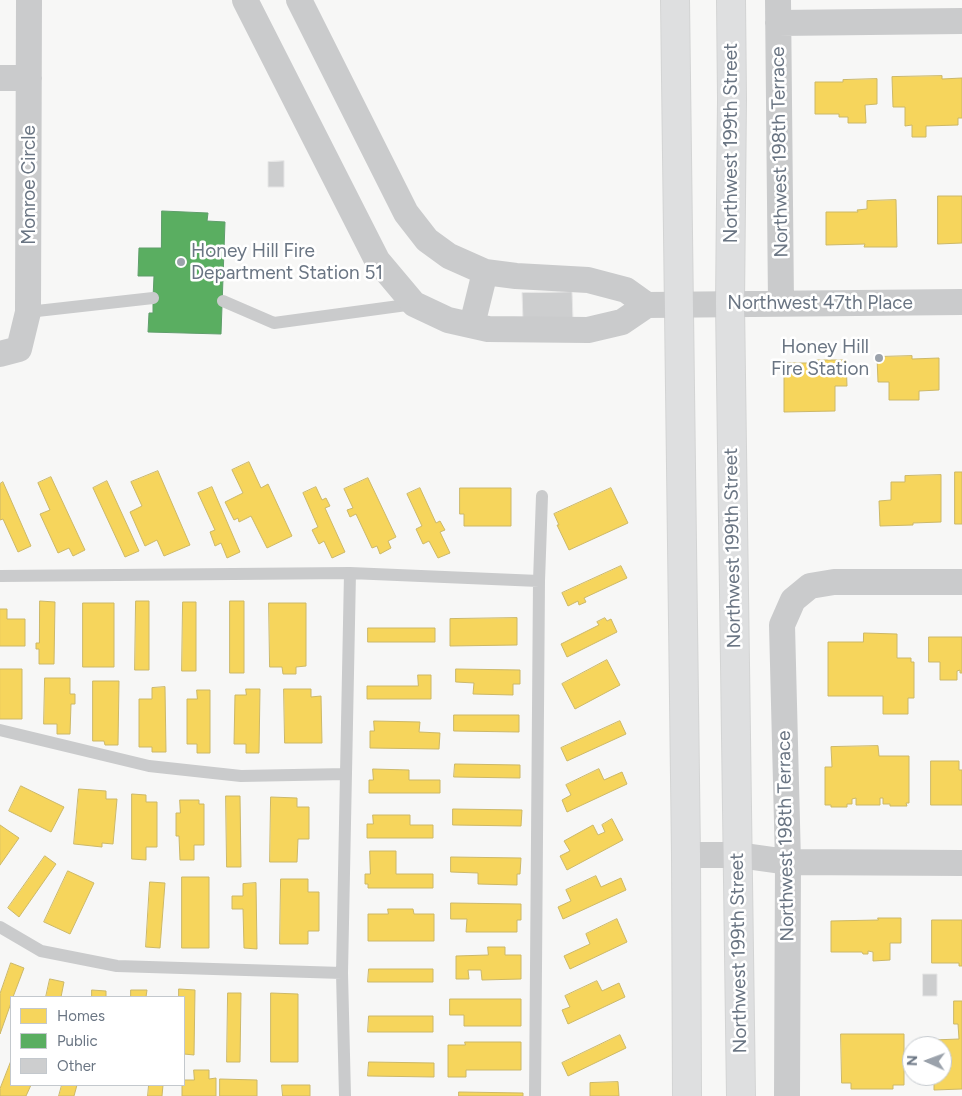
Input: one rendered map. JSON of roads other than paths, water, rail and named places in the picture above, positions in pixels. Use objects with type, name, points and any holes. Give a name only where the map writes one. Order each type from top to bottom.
[{"type":"main road","points":[[675,0],[688,1096]]},
{"type":"main road","name":"Northwest 199th Street","points":[[731,0],[730,304],[740,1096]]},
{"type":"street","name":"Monroe Circle","points":[[0,354],[18,350],[28,312],[30,0]]},
{"type":"street","points":[[246,0],[377,260],[414,304],[448,320],[488,329],[588,330],[622,322],[648,305],[626,290],[588,280],[516,276],[485,272],[449,256],[428,240],[406,213],[300,0]]},
{"type":"street","points":[[778,12],[962,21]]},
{"type":"street","name":"Northwest 198th Terrace","points":[[778,12],[781,303]]},
{"type":"street","points":[[0,78],[29,78]]},
{"type":"street","points":[[472,325],[485,272]]},
{"type":"street","name":"Northwest 47th Place","points":[[648,305],[962,302]]},
{"type":"street","name":"Northwest 198th Terrace","points":[[787,1096],[788,862],[782,625],[793,600],[810,586],[834,582],[962,582]]},
{"type":"street","points":[[686,855],[738,856],[788,862],[962,863]]},
{"type":"lane","points":[[28,312],[152,298]]},
{"type":"lane","points":[[223,300],[274,323],[414,304]]},
{"type":"lane","points":[[535,1096],[539,581],[542,496]]},
{"type":"lane","points":[[0,576],[350,574],[539,581]]},
{"type":"lane","points":[[345,1096],[342,973],[350,574]]},
{"type":"lane","points":[[0,730],[149,766],[242,776],[346,774]]},
{"type":"lane","points":[[0,927],[41,951],[117,966],[342,973]]},
{"type":"place","name":"Honey Hill Fire Department Station 51","points":[[181,262]]},
{"type":"place","name":"Honey Hill Fire Station","points":[[879,358]]}]
